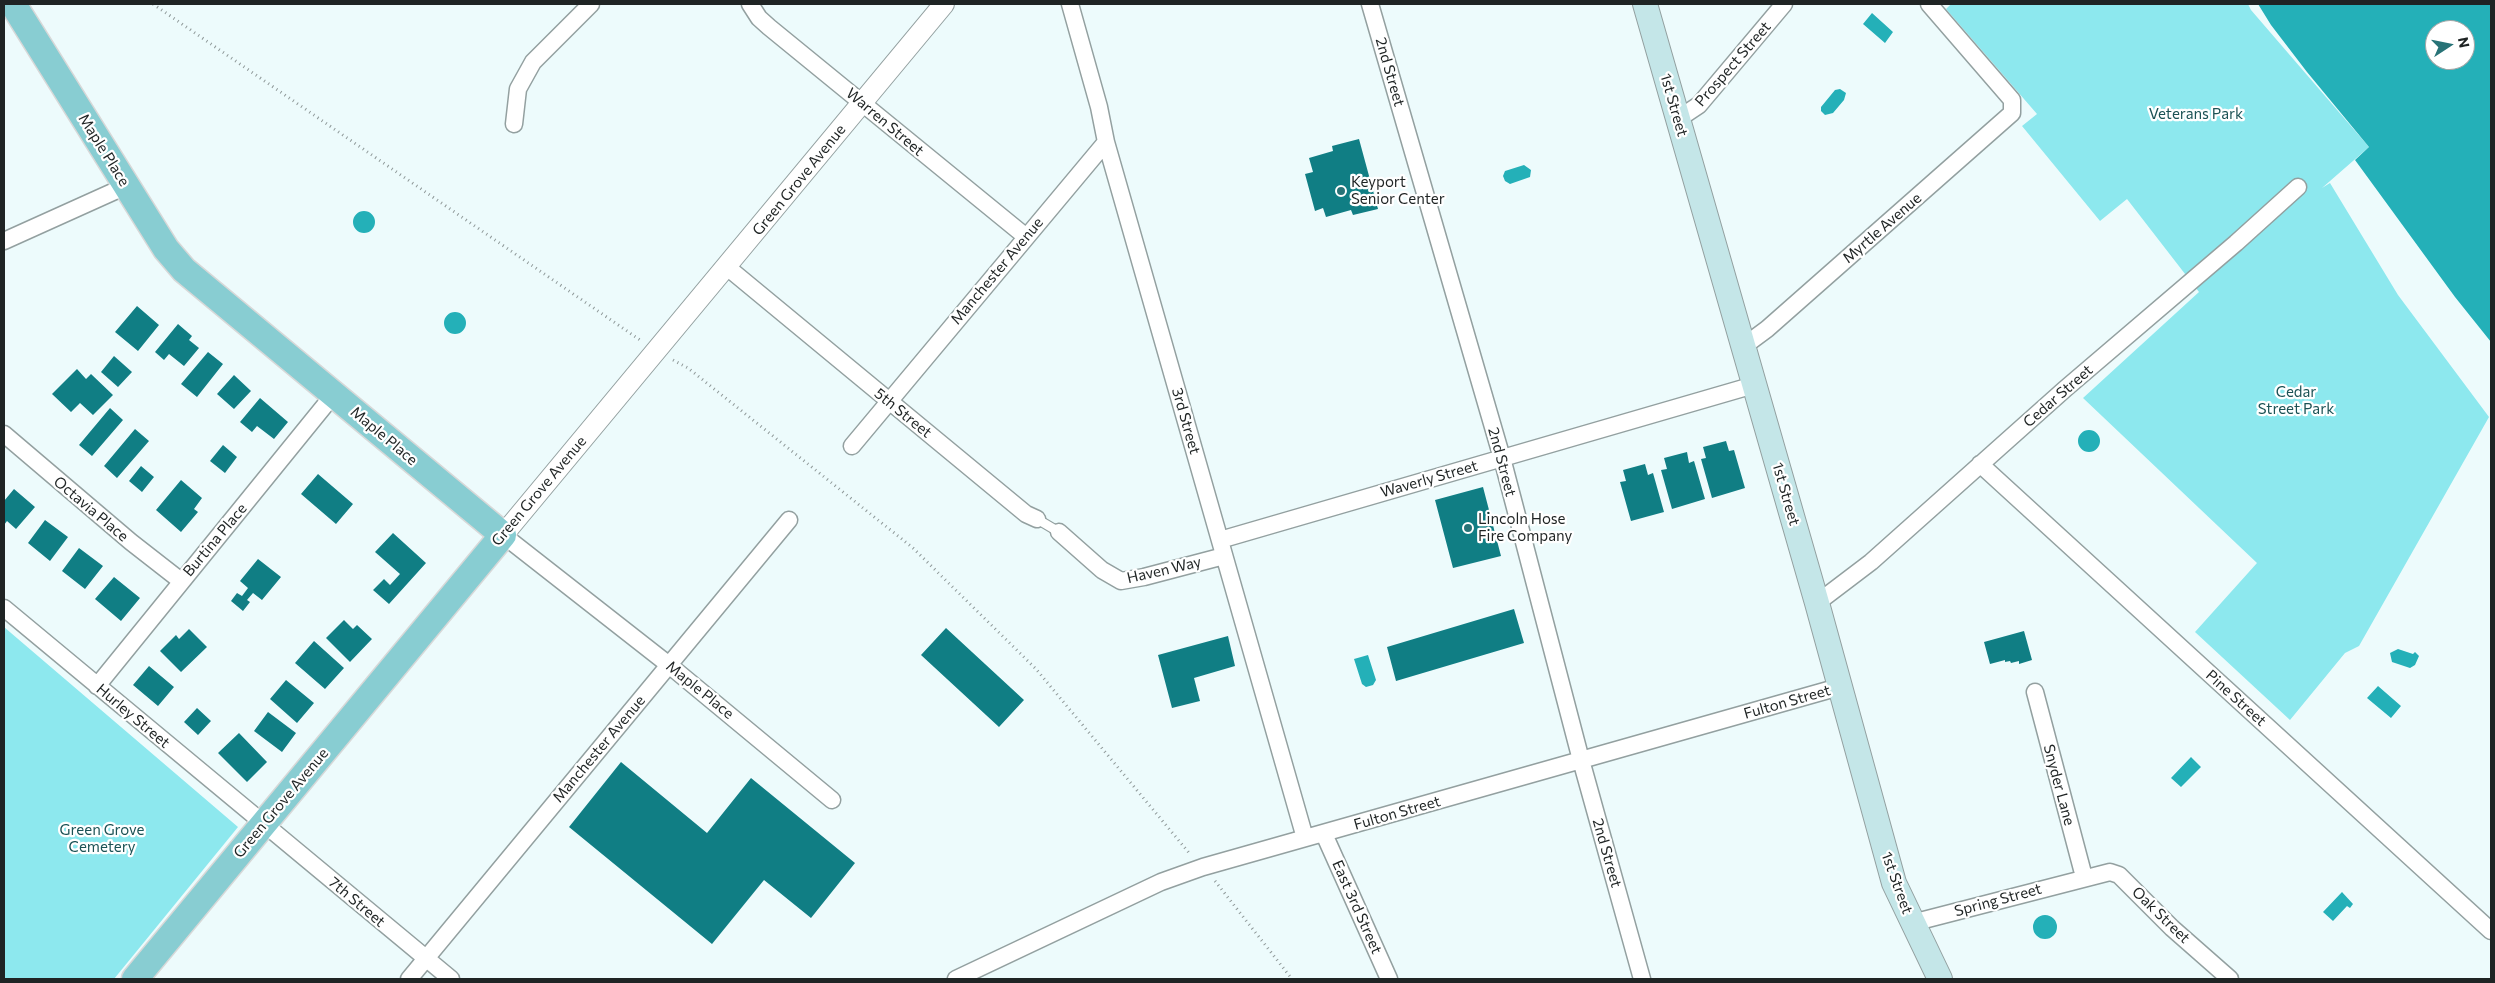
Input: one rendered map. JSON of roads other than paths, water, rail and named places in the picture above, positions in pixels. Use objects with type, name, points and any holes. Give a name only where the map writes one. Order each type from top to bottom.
[{"type":"main road","name":"Maple Place","points":[[13,4],[166,249],[184,270],[503,535]]},
{"type":"main road","name":"1st Street","points":[[1645,4],[1817,603],[1894,883],[1940,979]]},
{"type":"main road","name":"Green Grove Avenue","points":[[135,979],[503,535]]},
{"type":"street","points":[[514,124],[518,89],[532,62],[591,4]]},
{"type":"street","name":"Warren Street","points":[[750,4],[759,18],[769,27],[1025,236]]},
{"type":"street","name":"Green Grove Avenue","points":[[503,535],[944,4]]},
{"type":"street","name":"3rd Street","points":[[1070,4],[1106,142],[1305,838]]},
{"type":"street","name":"2nd Street","points":[[1370,4],[1502,458],[1581,760],[1642,979]]},
{"type":"street","name":"Prospect Street","points":[[1678,119],[1699,105],[1784,4]]},
{"type":"street","name":"Myrtle Avenue","points":[[1744,346],[1767,329],[2012,114],[2012,100],[1929,4]]},
{"type":"street","name":"Manchester Avenue","points":[[852,446],[1025,236],[1106,142]]},
{"type":"street","points":[[4,240],[126,186]]},
{"type":"street","name":"Cedar Street","points":[[1817,603],[1870,562],[2298,187]]},
{"type":"street","name":"5th Street","points":[[727,267],[1026,514],[1037,519]]},
{"type":"street","name":"Waverly Street","points":[[1222,548],[1502,458],[1754,385]]},
{"type":"street","name":"Burtina Place","points":[[97,686],[181,581],[293,447],[334,394]]},
{"type":"street","name":"Octavia Place","points":[[4,434],[131,542],[181,581]]},
{"type":"street","name":"Pine Street","points":[[1980,464],[2491,930]]},
{"type":"street","name":"Manchester Avenue","points":[[409,979],[789,520]]},
{"type":"street","name":"5th Street","points":[[1058,532],[1083,553]]},
{"type":"street","name":"Maple Place","points":[[503,535],[669,665],[832,800]]},
{"type":"street","name":"Haven Way","points":[[1083,553],[1102,570],[1121,580],[1144,577],[1222,548]]},
{"type":"street","name":"Hurley Street","points":[[4,608],[263,824]]},
{"type":"street","name":"Fulton Street","points":[[965,977],[1161,882],[1202,867],[1839,687]]},
{"type":"street","name":"Snyder Lane","points":[[2035,692],[2084,877]]},
{"type":"street","name":"7th Street","points":[[263,824],[451,979]]},
{"type":"street","name":"East 3rd Street","points":[[1324,834],[1389,979]]},
{"type":"street","name":"Oak Street","points":[[2084,877],[2110,872],[2119,876],[2172,928],[2230,979]]},
{"type":"street","name":"Spring Street","points":[[1912,923],[2084,877]]},
{"type":"lane","name":"5th Street","points":[[1037,519],[1058,532]]},
{"type":"place","name":"Keyport Senior Center","points":[[1341,191]]},
{"type":"place","name":"Lincoln Hose Fire Company","points":[[1468,528]]},
{"type":"park label","name":"Veterans Park","points":[[2196,114]]},
{"type":"park label","name":"Cedar Street Park","points":[[2296,400]]},
{"type":"park label","name":"Green Grove Cemetery","points":[[102,838]]}]
